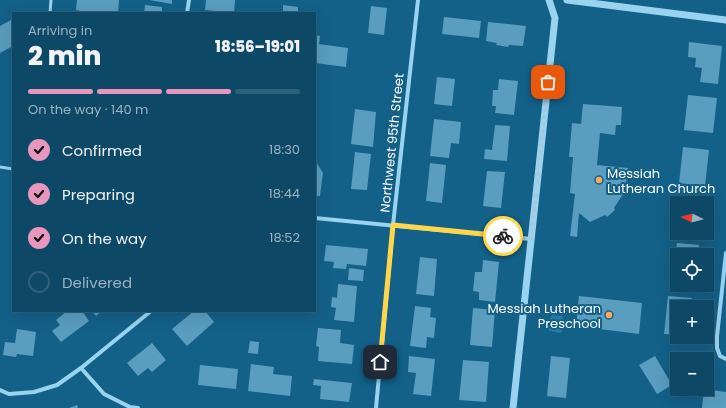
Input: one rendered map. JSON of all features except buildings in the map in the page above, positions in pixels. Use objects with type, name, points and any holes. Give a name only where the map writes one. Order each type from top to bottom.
[{"type":"street","points":[[187,12],[189,0]]},
{"type":"street","name":"Northwest 95th Street","points":[[376,408],[393,225],[418,0]]},
{"type":"street","points":[[513,408],[555,18],[549,0]]},
{"type":"street","points":[[567,0],[726,20]]},
{"type":"street","points":[[316,218],[531,239]]},
{"type":"street","points":[[726,253],[717,336],[720,356],[726,359]]},
{"type":"street","points":[[0,390],[9,394],[34,392],[57,385],[81,368],[150,312]]},
{"type":"street","points":[[81,368],[104,394],[130,407],[138,408]]},
{"type":"lane","points":[[50,12],[51,0]]},
{"type":"lane","points":[[0,167],[12,168]]},
{"type":"shaded area","points":[[552,315],[563,316],[562,332],[559,333],[547,330],[548,322]]},
{"type":"way so far","points":[[503,236],[531,239],[548,82]]},
{"type":"place","name":"Messiah Lutheran Church","points":[[599,180]]},
{"type":"place","name":"Messiah Lutheran Preschool","points":[[609,315]]},
{"type":"route","points":[[380,362],[393,225],[503,236]]}]
